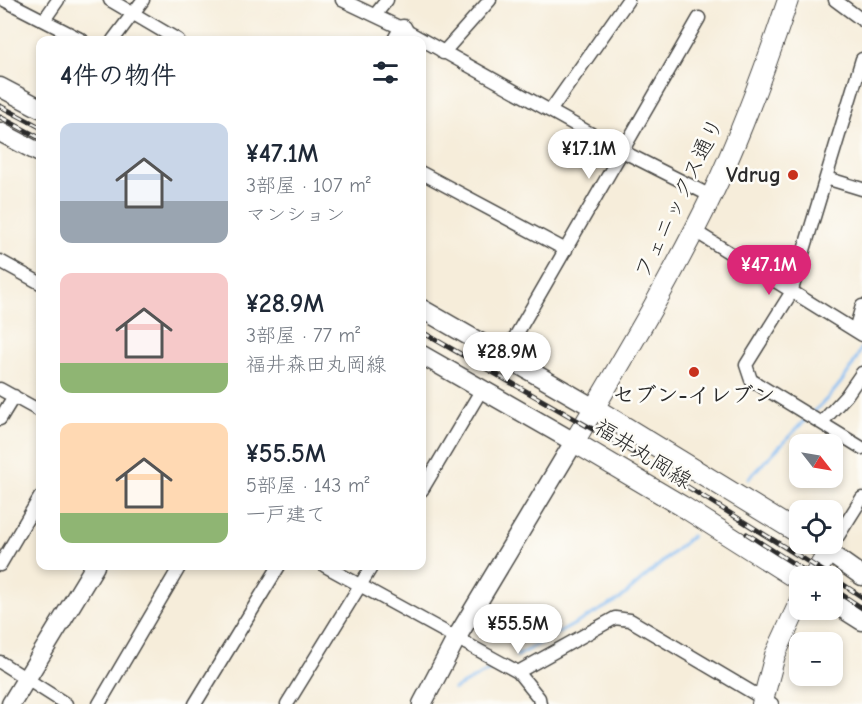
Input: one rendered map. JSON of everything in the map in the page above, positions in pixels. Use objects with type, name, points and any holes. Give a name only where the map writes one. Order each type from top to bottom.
[{"type":"main road","name":"フェニックス通り","points":[[594,408],[711,196],[766,65],[788,0]]},
{"type":"main road","points":[[0,87],[36,106]]},
{"type":"main road","points":[[0,132],[36,151]]},
{"type":"main road","points":[[426,311],[594,408]]},
{"type":"main road","points":[[422,704],[457,637],[574,442],[426,357]]},
{"type":"main road","name":"福井丸岡線","points":[[789,527],[594,408],[574,442],[682,506],[789,574]]},
{"type":"main road","points":[[830,554],[862,576]]},
{"type":"main road","points":[[11,704],[93,570]]},
{"type":"main road","points":[[843,609],[862,621]]},
{"type":"main road","points":[[766,702],[778,646],[791,620]]},
{"type":"street","points":[[4,0],[74,36]]},
{"type":"street","points":[[44,20],[58,0]]},
{"type":"street","points":[[110,0],[171,36]]},
{"type":"street","points":[[116,36],[143,0]]},
{"type":"street","points":[[342,0],[375,15],[400,35]]},
{"type":"street","points":[[375,15],[387,0]]},
{"type":"street","points":[[443,53],[490,0]]},
{"type":"street","points":[[550,111],[628,0]]},
{"type":"street","points":[[835,0],[862,20]]},
{"type":"street","points":[[504,356],[699,18]]},
{"type":"street","points":[[426,46],[711,196]]},
{"type":"street","points":[[862,59],[791,292],[746,365],[751,380],[862,448]]},
{"type":"street","points":[[426,175],[566,250]]},
{"type":"street","points":[[826,178],[862,189]]},
{"type":"street","points":[[693,230],[858,333],[862,306]]},
{"type":"street","points":[[0,261],[36,281]]},
{"type":"street","points":[[822,422],[846,396],[862,373]]},
{"type":"street","points":[[0,389],[36,409]]},
{"type":"street","points":[[426,483],[482,389]]},
{"type":"street","points":[[0,419],[14,396]]},
{"type":"street","points":[[843,521],[862,498]]},
{"type":"street","points":[[0,565],[36,504]]},
{"type":"street","points":[[99,704],[178,570]]},
{"type":"street","points":[[195,704],[277,570]]},
{"type":"street","points":[[332,570],[518,672],[539,698],[540,704]]},
{"type":"street","points":[[287,704],[369,570]]},
{"type":"street","points":[[518,672],[615,618],[630,620],[766,702]]},
{"type":"street","points":[[0,662],[66,704]]},
{"type":"waterway","points":[[812,413],[841,383],[862,347]]},
{"type":"waterway","points":[[748,479],[807,418]]},
{"type":"waterway","points":[[517,656],[620,599],[692,536]]},
{"type":"waterway","points":[[454,689],[492,669]]},
{"type":"railway","points":[[0,106],[36,125]]},
{"type":"railway","points":[[0,117],[36,136]]},
{"type":"railway","points":[[426,334],[617,443],[815,566]]},
{"type":"railway","points":[[747,534],[797,566]]},
{"type":"railway","points":[[843,584],[862,597]]},
{"type":"railway","points":[[843,595],[862,608]]},
{"type":"place","name":"Vdrug","points":[[793,175]]},
{"type":"place","name":"セブン-イレブン","points":[[694,372]]}]
